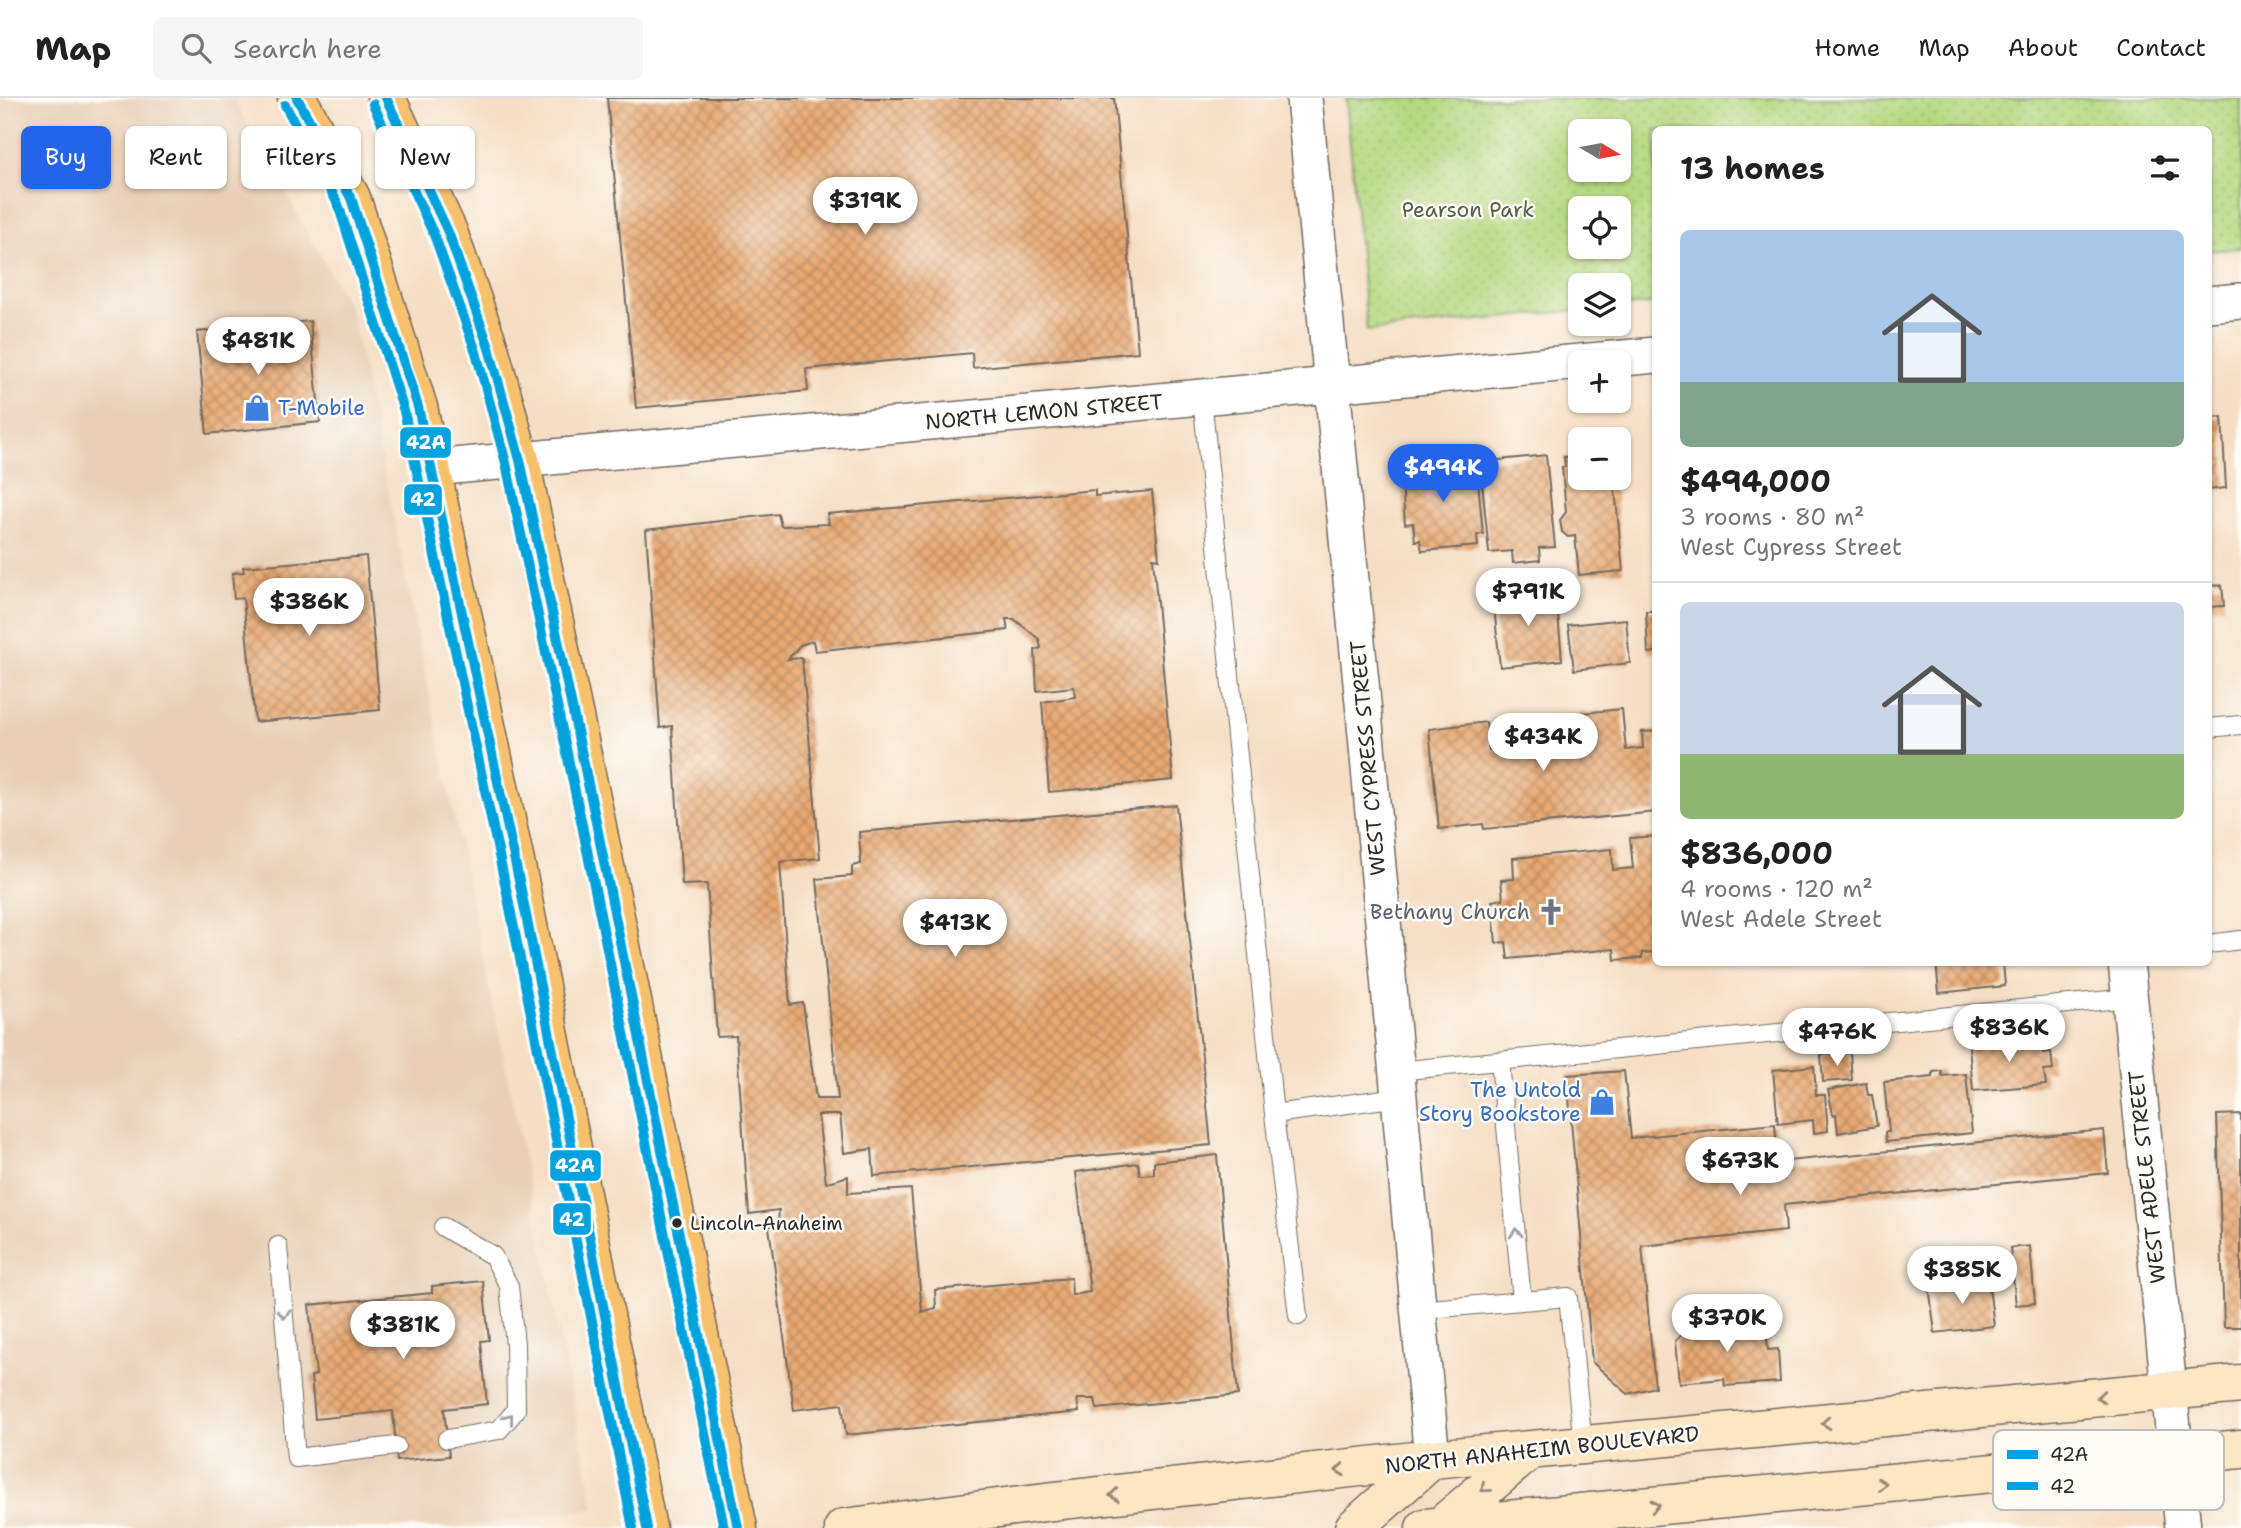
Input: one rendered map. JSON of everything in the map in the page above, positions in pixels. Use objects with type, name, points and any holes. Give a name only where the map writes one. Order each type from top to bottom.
[{"type":"main road","points":[[297,98],[351,198],[418,407],[522,890],[647,1528]]},
{"type":"main road","points":[[386,98],[448,232],[489,348],[520,460],[598,830],[738,1528]]},
{"type":"main road","name":"NORTH ANAHEIM BOULEVARD","points":[[844,1528],[1045,1502],[1432,1459],[2241,1384]]},
{"type":"main road","points":[[1436,1527],[1530,1450]]},
{"type":"main road","points":[[1354,1528],[1432,1459]]},
{"type":"main road","points":[[1436,1527],[1993,1473]]},
{"type":"street","name":"WEST CYPRESS STREET","points":[[1304,98],[1432,1459]]},
{"type":"street","points":[[2212,304],[2241,301]]},
{"type":"street","name":"NORTH LEMON STREET","points":[[432,468],[1652,355]]},
{"type":"street","name":"WEST ADELE STREET","points":[[2126,966],[2173,1430]]},
{"type":"street","name":"WEST ADELE STREET","points":[[2181,1510],[2183,1528]]},
{"type":"lane","points":[[1202,397],[1274,1114],[1298,1316]]},
{"type":"lane","points":[[2212,728],[2241,725]]},
{"type":"lane","points":[[2212,944],[2241,940]]},
{"type":"lane","points":[[1274,1114],[1500,1061],[2129,998]]},
{"type":"lane","points":[[1500,1061],[1522,1301]]},
{"type":"lane","points":[[443,1227],[493,1256],[509,1286],[515,1344],[516,1410],[499,1430],[447,1439]]},
{"type":"lane","points":[[278,1246],[296,1458],[396,1446]]},
{"type":"lane","points":[[1419,1310],[1568,1297],[1583,1445]]},
{"type":"shaded area","points":[[0,98],[233,98],[248,126],[241,126],[241,189],[283,189],[352,313],[595,1509],[454,1528],[0,1528]]},
{"type":"green space","name":"Pearson Park","points":[[1346,98],[2241,98],[2241,248],[2212,251],[2212,126],[1652,126],[1652,303],[1631,306],[1631,273],[1568,273],[1568,311],[1367,331]]},
{"type":"building","points":[[607,98],[1114,98],[1138,352],[973,368],[972,353],[806,369],[808,391],[636,408]]},
{"type":"building","points":[[310,321],[320,422],[207,434],[197,332]]},
{"type":"building","points":[[2222,417],[2226,488],[2212,490],[2212,418]]},
{"type":"building","points":[[1546,455],[1555,547],[1539,548],[1540,560],[1513,563],[1512,551],[1489,553],[1480,462]]},
{"type":"building","points":[[1564,457],[1568,457],[1568,490],[1615,490],[1623,571],[1579,575],[1575,536],[1568,537],[1562,532],[1560,520],[1566,512],[1562,467],[1565,467]]},
{"type":"building","points":[[1476,460],[1483,534],[1477,535],[1478,546],[1422,551],[1420,540],[1415,541],[1413,523],[1405,524],[1401,467]]},
{"type":"building","points":[[1095,490],[1095,496],[1152,491],[1159,559],[1153,558],[1173,780],[1049,792],[1042,702],[1075,697],[1074,687],[1037,691],[1035,650],[1041,648],[1039,639],[1014,619],[1006,619],[1008,630],[815,651],[813,641],[800,645],[788,659],[802,658],[820,858],[780,862],[790,1005],[803,1003],[816,1099],[838,1099],[817,879],[852,876],[852,866],[861,864],[859,832],[1176,805],[1211,1145],[874,1176],[872,1149],[844,1153],[840,1115],[818,1115],[826,1183],[848,1176],[848,1193],[911,1189],[922,1312],[936,1308],[935,1290],[1071,1278],[1072,1295],[1090,1292],[1076,1172],[1138,1163],[1140,1175],[1154,1174],[1154,1162],[1217,1155],[1238,1395],[1097,1409],[1095,1399],[1077,1399],[1079,1412],[846,1435],[842,1404],[794,1410],[769,1227],[778,1222],[779,1210],[749,1214],[736,1036],[717,1037],[707,884],[682,885],[672,726],[660,728],[646,530],[778,514],[781,526],[829,524],[827,514]]},
{"type":"building","points":[[366,556],[380,710],[255,722],[243,598],[234,599],[232,573],[244,572],[243,567]]},
{"type":"building","points":[[2222,585],[2224,606],[2212,607],[2212,586]]},
{"type":"building","points":[[1556,591],[1562,660],[1500,667],[1493,596]]},
{"type":"building","points":[[1646,611],[1652,611],[1652,652],[1648,653]]},
{"type":"building","points":[[1626,619],[1630,663],[1574,670],[1568,625]]},
{"type":"building","points":[[1622,709],[1626,750],[1643,748],[1642,732],[1652,731],[1652,812],[1484,829],[1483,824],[1439,829],[1429,729],[1486,722],[1489,750],[1516,747],[1516,750],[1527,749],[1528,757],[1535,756],[1531,718]]},
{"type":"building","points":[[1652,836],[1652,952],[1642,953],[1642,958],[1615,960],[1614,949],[1508,959],[1506,942],[1496,943],[1492,901],[1503,899],[1501,880],[1514,879],[1513,858],[1612,849],[1613,870],[1633,868],[1630,838]]},
{"type":"building","points":[[1936,966],[2003,966],[2005,986],[1939,993]]},
{"type":"building","points":[[2042,1037],[2043,1053],[2051,1052],[2053,1070],[2044,1071],[2046,1085],[1973,1091],[1969,1046]]},
{"type":"building","points":[[1850,1053],[1852,1080],[1823,1082],[1821,1055]]},
{"type":"building","points":[[1814,1066],[1816,1095],[1825,1095],[1828,1131],[1814,1133],[1813,1120],[1778,1124],[1773,1070]]},
{"type":"building","points":[[1624,1071],[1631,1138],[1775,1124],[1778,1162],[2104,1130],[2108,1173],[1784,1205],[1786,1231],[1642,1246],[1655,1387],[1628,1394],[1592,1362],[1567,1075]]},
{"type":"building","points":[[1942,1071],[1942,1076],[1966,1074],[1972,1133],[1886,1142],[1885,1132],[1889,1132],[1884,1082],[1933,1077],[1933,1072]]},
{"type":"building","points":[[1866,1083],[1868,1095],[1872,1095],[1877,1126],[1838,1133],[1836,1114],[1833,1115],[1828,1090]]},
{"type":"building","points":[[2241,1114],[2241,1327],[2224,1327],[2217,1115]]},
{"type":"building","points":[[2030,1246],[2035,1303],[2016,1305],[2010,1248]]},
{"type":"building","points":[[1988,1279],[1994,1326],[1935,1333],[1929,1286]]},
{"type":"building","points":[[483,1281],[489,1340],[481,1341],[487,1404],[444,1409],[449,1456],[397,1461],[393,1411],[315,1419],[311,1376],[316,1375],[309,1305],[432,1293],[432,1286]]},
{"type":"building","points":[[1765,1319],[1768,1350],[1778,1349],[1780,1382],[1725,1386],[1724,1379],[1679,1383],[1675,1341],[1692,1325]]},
{"type":"transit line","name":"42A","points":[[297,98],[351,198],[418,407],[521,890],[647,1528]]},
{"type":"transit line","name":"42A","points":[[386,98],[448,232],[489,348],[520,460],[738,1528]]},
{"type":"transit line","name":"42","points":[[373,104],[435,237],[476,352],[506,463],[724,1528]]},
{"type":"transit line","name":"42","points":[[285,105],[338,204],[404,411],[507,893],[633,1528]]},
{"type":"place","name":"T-Mobile","points":[[257,408]]},
{"type":"place","name":"Bethany Church","points":[[1551,912]]},
{"type":"place","name":"The Untold Story Bookstore","points":[[1602,1102]]},
{"type":"place","name":"Lincoln-Anaheim","points":[[677,1223]]}]
